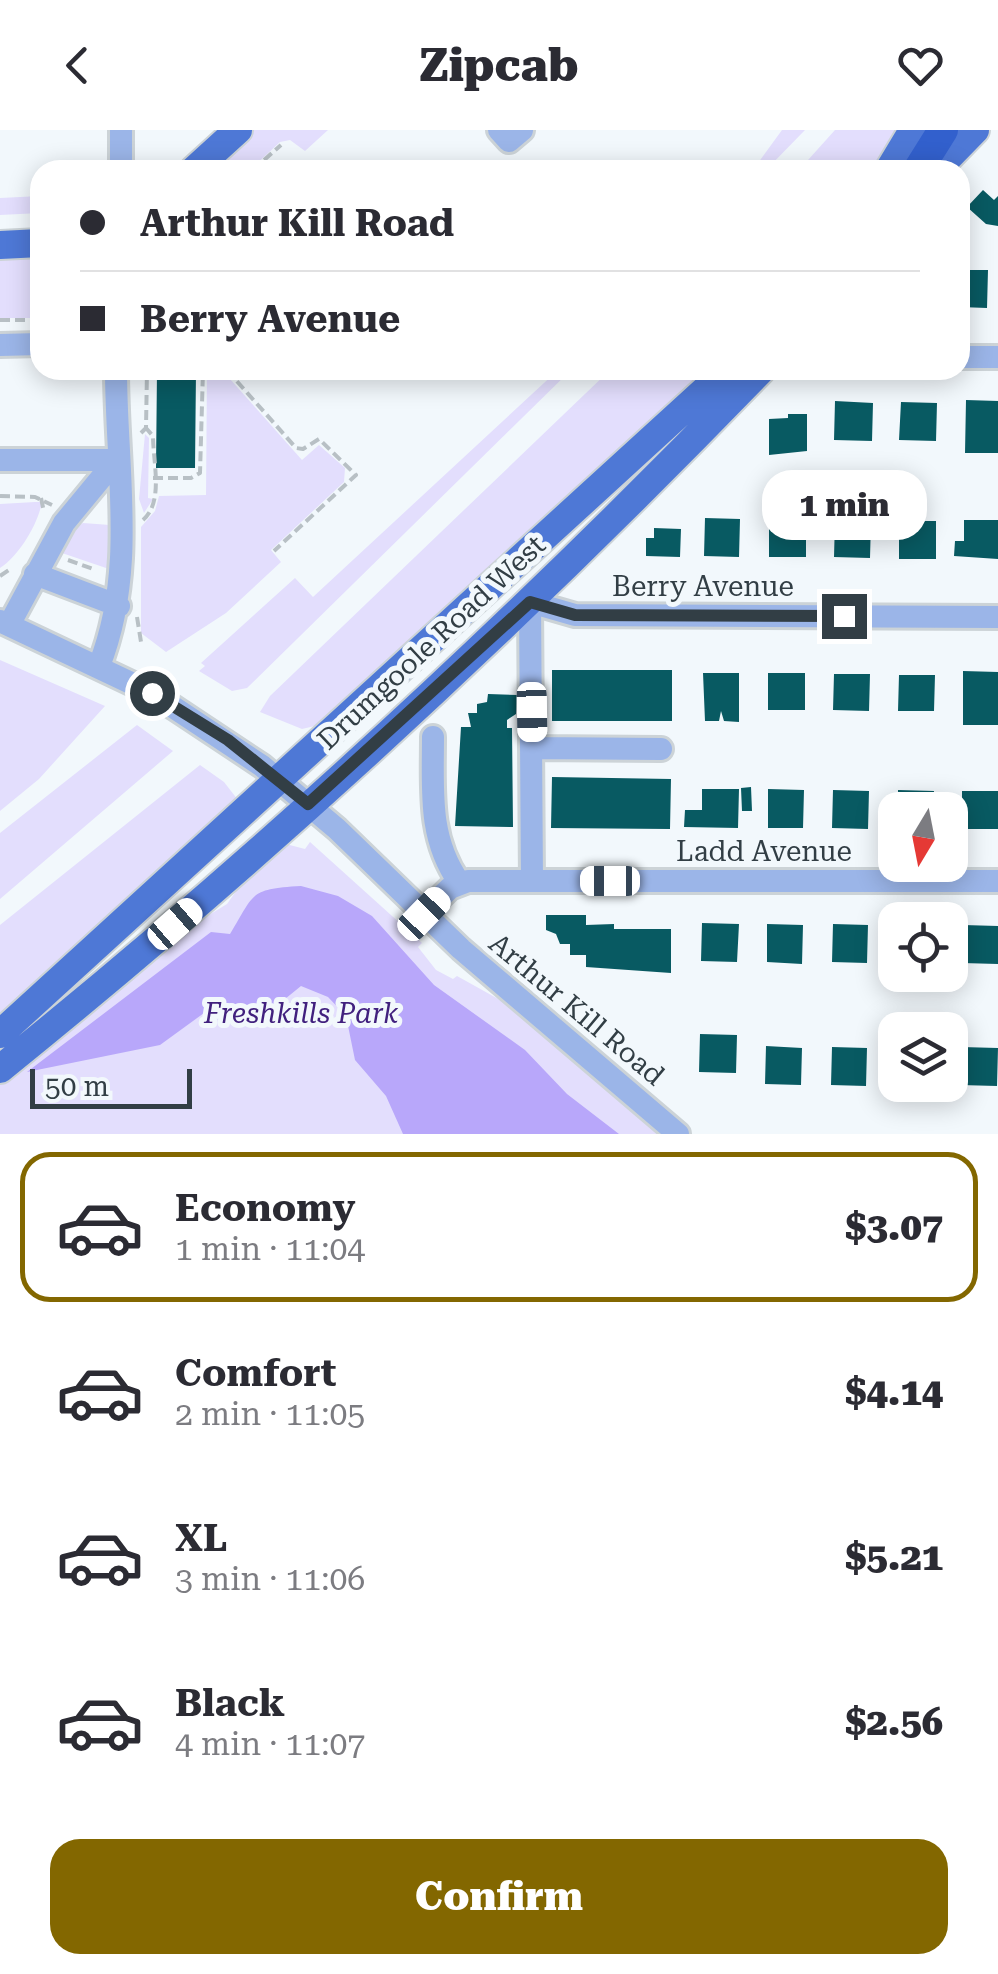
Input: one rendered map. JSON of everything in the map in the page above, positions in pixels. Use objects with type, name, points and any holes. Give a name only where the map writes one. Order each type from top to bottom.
[{"type":"highway","points":[[924,160],[944,130]]},
{"type":"main road","points":[[205,160],[238,130]]},
{"type":"main road","points":[[895,160],[913,130]]},
{"type":"main road","points":[[946,160],[975,130]]},
{"type":"main road","points":[[0,245],[30,244]]},
{"type":"main road","name":"Drumgoole Road West","points":[[0,1034],[716,380]]},
{"type":"main road","name":"Drumgoole Road West","points":[[0,1069],[115,976],[530,602],[752,380]]},
{"type":"street","points":[[121,130],[121,160]]},
{"type":"street","points":[[0,345],[30,344]]},
{"type":"street","points":[[970,356],[998,356]]},
{"type":"street","points":[[99,666],[119,606],[123,521],[116,460],[116,380]]},
{"type":"street","points":[[0,460],[116,460]]},
{"type":"street","points":[[5,623],[71,513],[116,460]]},
{"type":"street","points":[[35,574],[119,606]]},
{"type":"street","points":[[530,602],[532,881]]},
{"type":"street","name":"Berry Avenue","points":[[530,602],[575,615],[998,617]]},
{"type":"street","name":"Arthur Kill Road","points":[[5,623],[99,666],[203,724],[280,780],[424,914],[678,1134]]},
{"type":"street","points":[[424,914],[459,882],[443,858],[435,829],[433,737]]},
{"type":"street","points":[[533,748],[661,749]]},
{"type":"street","name":"Ladd Avenue","points":[[459,882],[998,882]]},
{"type":"path","points":[[264,160],[281,145]]},
{"type":"path","points":[[0,320],[30,320]]},
{"type":"path","points":[[153,478],[199,475],[202,380]]},
{"type":"path","points":[[236,380],[296,448],[304,449],[321,438],[356,475],[274,551]]},
{"type":"path","points":[[139,521],[156,505],[153,436],[146,428]]},
{"type":"path","points":[[0,496],[35,497],[52,505]]},
{"type":"path","points":[[54,555],[110,574]]},
{"type":"green space","points":[[254,130],[328,130],[305,151],[290,140],[280,142],[261,160],[221,160]]},
{"type":"green space","points":[[782,130],[805,130],[776,160],[760,160]]},
{"type":"green space","points":[[835,130],[900,130],[882,160],[808,160]]},
{"type":"green space","points":[[30,196],[30,214],[0,215],[0,198]]},
{"type":"green space","points":[[30,258],[30,318],[0,318],[0,259]]},
{"type":"green space","points":[[207,380],[231,380],[302,460],[319,445],[345,468],[344,482],[271,550],[281,562],[226,613],[166,652],[141,633],[141,527],[155,511],[159,496],[206,495]]},
{"type":"green space","points":[[547,380],[561,380],[247,688],[232,691],[199,671],[205,666],[201,663],[295,578],[313,597]]},
{"type":"green space","points":[[600,380],[696,380],[323,724],[302,729],[260,712],[270,696]]},
{"type":"green space","points":[[145,434],[149,438],[148,498],[153,499],[144,513],[139,499]]},
{"type":"green space","points":[[42,502],[21,548],[0,568],[0,504]]},
{"type":"green space","points":[[83,523],[110,525],[109,569],[59,552],[70,531]]},
{"type":"green space","points":[[0,660],[105,706],[39,779],[0,811]]},
{"type":"green space","points":[[137,725],[173,751],[0,899],[0,833]]},
{"type":"green space","points":[[200,765],[224,782],[238,800],[0,1017],[0,925]]},
{"type":"green space","name":"Freshkills Park","points":[[310,842],[422,943],[418,947],[436,970],[453,979],[457,976],[511,1006],[658,1134],[0,1134],[0,1078],[200,915],[204,918],[227,904],[239,887],[237,883],[282,843],[305,849]]},
{"type":"shaded area","points":[[301,886],[338,896],[372,916],[434,985],[525,1050],[567,1094],[619,1134],[403,1134],[386,1096],[355,1060],[346,1016],[328,997],[301,986],[253,1025],[204,1013],[160,1045],[27,1072],[211,932],[230,934],[255,896],[271,889]]},
{"type":"building","points":[[983,190],[994,200],[998,196],[998,226],[986,224],[970,210],[970,204]]},
{"type":"building","points":[[970,270],[988,270],[987,308],[970,307]]},
{"type":"building","points":[[157,380],[196,380],[195,468],[156,468]]},
{"type":"building","points":[[966,400],[998,401],[998,453],[965,453]]},
{"type":"building","points":[[835,401],[873,403],[872,441],[834,440]]},
{"type":"building","points":[[901,402],[937,403],[936,441],[899,440]]},
{"type":"building","points":[[788,414],[807,414],[807,451],[769,455],[769,419],[788,418]]},
{"type":"building","points":[[705,518],[740,519],[739,557],[704,556]]},
{"type":"building","points":[[769,520],[806,520],[806,557],[769,557]]},
{"type":"building","points":[[835,520],[871,521],[870,558],[834,557]]},
{"type":"building","points":[[964,520],[998,520],[998,559],[954,556],[955,541],[964,541]]},
{"type":"building","points":[[899,521],[936,521],[936,559],[899,559]]},
{"type":"building","points":[[654,528],[681,529],[680,557],[646,556],[646,538],[654,538]]},
{"type":"building","points":[[552,670],[672,670],[672,721],[552,721]]},
{"type":"building","points":[[963,671],[998,672],[998,725],[963,725]]},
{"type":"building","points":[[703,673],[739,673],[739,722],[724,721],[721,711],[719,721],[705,721]]},
{"type":"building","points":[[768,673],[805,673],[805,710],[768,710]]},
{"type":"building","points":[[834,674],[870,674],[869,711],[833,710]]},
{"type":"building","points":[[899,675],[935,675],[934,711],[898,711]]},
{"type":"building","points":[[488,694],[517,695],[516,714],[507,720],[507,728],[512,728],[513,827],[455,826],[461,727],[471,727],[468,713],[477,713],[477,704],[487,702]]},
{"type":"building","points":[[552,777],[671,779],[670,829],[551,828]]},
{"type":"building","points":[[751,787],[752,811],[742,811],[741,788]]},
{"type":"building","points":[[702,789],[739,789],[738,828],[684,827],[685,810],[702,810]]},
{"type":"building","points":[[768,789],[804,790],[803,828],[768,828]]},
{"type":"building","points":[[833,790],[869,791],[868,829],[832,828]]},
{"type":"building","points":[[998,791],[998,829],[968,829],[968,792],[962,792]]},
{"type":"building","points":[[546,915],[586,915],[586,925],[614,924],[614,929],[671,929],[671,973],[586,967],[586,955],[570,955],[570,944],[560,944],[556,934],[546,930]]},
{"type":"building","points":[[702,923],[739,924],[737,962],[701,961]]},
{"type":"building","points":[[767,924],[803,925],[802,964],[767,962]]},
{"type":"building","points":[[833,924],[868,925],[867,963],[832,962]]},
{"type":"building","points":[[968,925],[998,926],[998,964],[968,963]]},
{"type":"building","points":[[700,1034],[737,1035],[736,1073],[699,1072]]},
{"type":"building","points":[[766,1046],[802,1048],[801,1085],[765,1084]]},
{"type":"building","points":[[832,1047],[867,1048],[866,1086],[831,1085]]},
{"type":"building","points":[[968,1047],[998,1048],[997,1086],[968,1085]]},
{"type":"route","points":[[152,693],[228,740],[308,804],[530,602],[575,615],[844,616]]}]
